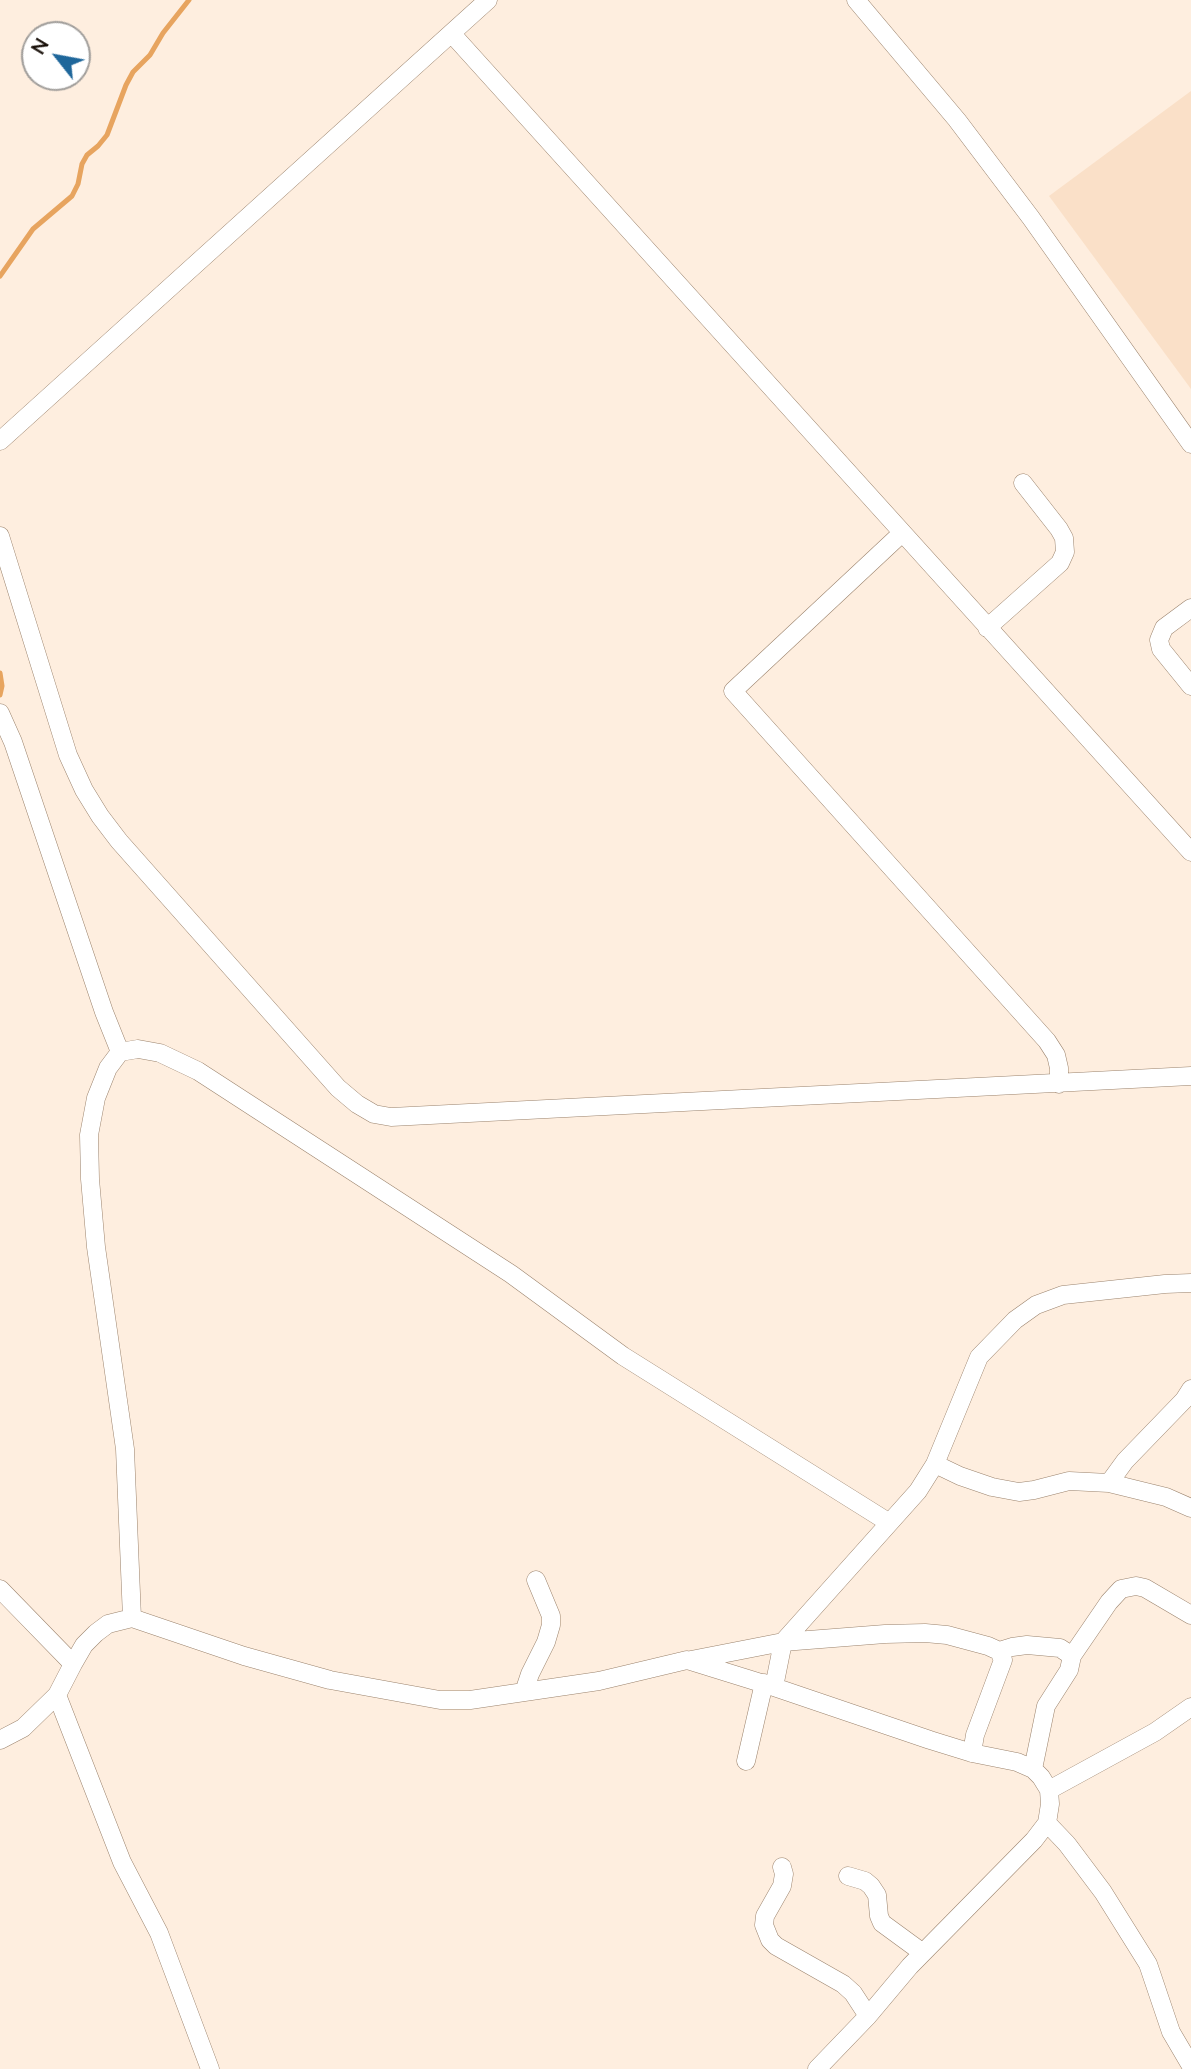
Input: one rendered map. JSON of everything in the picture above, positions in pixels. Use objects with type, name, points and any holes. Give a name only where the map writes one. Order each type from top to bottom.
[{"type":"street","points":[[0,441],[488,0]]},
{"type":"street","points":[[856,0],[966,131],[1191,444]]},
{"type":"street","points":[[452,34],[1191,852]]},
{"type":"street","points":[[987,628],[1060,563],[1065,552],[1064,538],[1059,529],[1023,483]]},
{"type":"street","points":[[902,533],[733,691],[1047,1041],[1056,1055],[1059,1084]]},
{"type":"street","points":[[0,536],[68,755],[100,816],[119,841],[338,1088],[373,1114],[391,1117],[1191,1076]]},
{"type":"street","points":[[1191,608],[1164,628],[1159,640],[1161,649],[1191,687]]},
{"type":"street","points":[[0,713],[13,742],[120,1052]]},
{"type":"street","points":[[132,1618],[125,1449],[96,1247],[89,1135],[96,1098],[108,1068],[120,1052],[138,1049],[160,1053],[198,1071],[511,1274],[623,1356],[888,1522]]},
{"type":"street","points":[[746,1760],[783,1642],[918,1491],[935,1464],[979,1357],[1015,1320],[1036,1305],[1063,1295],[1165,1283],[1191,1283]]},
{"type":"street","points":[[1109,1483],[1125,1461],[1184,1400],[1191,1389]]},
{"type":"street","points":[[935,1464],[992,1487],[1019,1492],[1069,1481],[1109,1483],[1166,1497],[1191,1508]]},
{"type":"street","points":[[524,1692],[551,1625],[551,1616],[536,1580]]},
{"type":"street","points":[[1033,1769],[1046,1706],[1069,1670],[1072,1656],[1121,1589],[1136,1586],[1145,1588],[1191,1615]]},
{"type":"street","points":[[0,1589],[73,1664]]},
{"type":"street","points":[[0,1740],[23,1728],[57,1695],[84,1646],[96,1633],[108,1625],[132,1618],[244,1657],[330,1680],[440,1700],[470,1700],[599,1681],[687,1660],[783,1642],[832,1637],[925,1633],[958,1638],[999,1651],[1027,1646],[1060,1648],[1072,1656]]},
{"type":"street","points":[[972,1753],[982,1715],[1003,1660],[999,1651]]},
{"type":"street","points":[[687,1660],[972,1753],[1017,1762],[1033,1769],[1049,1790],[1047,1823],[1034,1840],[923,1953],[817,2069]]},
{"type":"street","points":[[57,1695],[122,1862],[159,1933],[210,2069]]},
{"type":"street","points":[[1049,1790],[1155,1732],[1191,1707]]},
{"type":"street","points":[[1047,1823],[1062,1838],[1103,1892],[1148,1964],[1171,2032],[1191,2066]]},
{"type":"street","points":[[782,1867],[782,1886],[765,1916],[764,1925],[770,1940],[844,1984],[868,2016]]},
{"type":"street","points":[[848,1876],[871,1886],[877,1895],[882,1923],[923,1953]]},
{"type":"shaded area","points":[[1191,91],[1191,389],[1049,196]]},
{"type":"waterway","points":[[0,276],[33,229],[72,196],[78,184],[82,164],[107,135],[133,72],[150,55],[163,33],[189,0]]},
{"type":"waterway","points":[[0,673],[0,695]]}]
